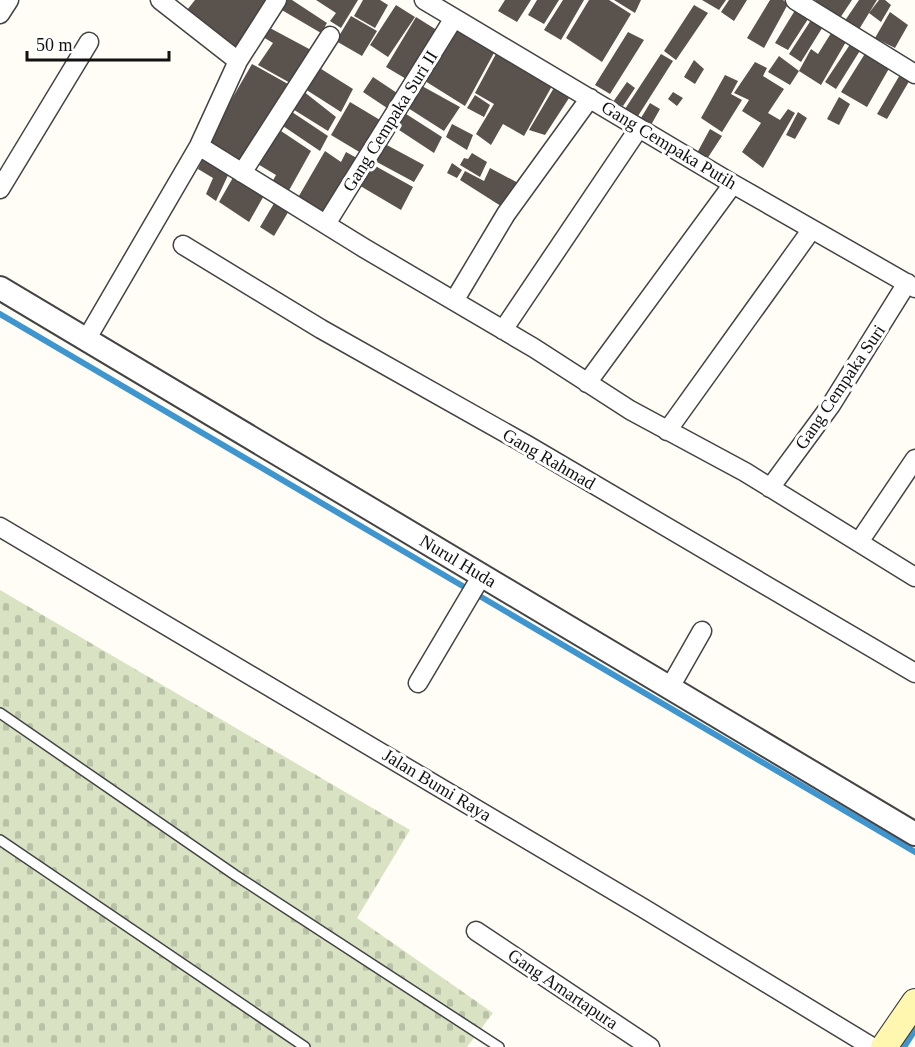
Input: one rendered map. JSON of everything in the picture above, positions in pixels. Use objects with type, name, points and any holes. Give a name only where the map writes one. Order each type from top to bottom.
[{"type":"main road","points":[[885,1047],[915,1002]]},
{"type":"street","points":[[0,15],[9,0]]},
{"type":"street","points":[[160,0],[238,61]]},
{"type":"street","points":[[86,340],[199,146],[238,61],[277,0]]},
{"type":"street","name":"Gang Cempaka Putih","points":[[424,0],[733,184],[911,286]]},
{"type":"street","points":[[795,0],[915,74]]},
{"type":"street","name":"Gang Cempaka Suri II","points":[[326,225],[454,18]]},
{"type":"street","points":[[242,173],[330,36]]},
{"type":"street","points":[[0,189],[89,42]]},
{"type":"street","points":[[454,301],[506,214],[590,98]]},
{"type":"street","points":[[503,330],[639,128]]},
{"type":"street","points":[[199,146],[326,225],[503,330],[586,383],[770,488],[915,577]]},
{"type":"street","points":[[586,383],[733,184]]},
{"type":"street","points":[[667,431],[812,229]]},
{"type":"street","name":"Gang Rahmad","points":[[183,245],[321,329],[527,445],[915,673]]},
{"type":"street","name":"Gang Cempaka Suri","points":[[770,488],[831,405],[911,286]]},
{"type":"street","name":"Nurul Huda","points":[[0,288],[915,834]]},
{"type":"street","points":[[859,542],[915,459]]},
{"type":"street","name":"Jalan Bumi Raya","points":[[0,527],[633,902],[872,1047]]},
{"type":"street","points":[[418,683],[482,575]]},
{"type":"street","points":[[669,689],[702,631]]},
{"type":"street","name":"Gang Amartapura","points":[[476,931],[650,1047]]},
{"type":"lane","points":[[0,713],[235,875],[499,1047]]},
{"type":"lane","points":[[0,840],[305,1047]]},
{"type":"green space","points":[[0,590],[410,830],[357,918],[493,1013],[467,1047],[0,1047]]},
{"type":"building","points":[[195,0],[266,0],[270,3],[237,50],[187,10]]},
{"type":"building","points":[[285,0],[292,0],[327,23],[321,33],[280,9]]},
{"type":"building","points":[[316,0],[358,0],[341,28],[330,21],[336,13]]},
{"type":"building","points":[[363,0],[380,0],[388,5],[375,28],[354,16]]},
{"type":"building","points":[[505,0],[531,0],[517,22],[498,11]]},
{"type":"building","points":[[537,0],[559,0],[544,24],[528,15]]},
{"type":"building","points":[[563,0],[584,0],[561,40],[544,30]]},
{"type":"building","points":[[589,0],[609,0],[631,14],[602,62],[566,38]]},
{"type":"building","points":[[614,0],[641,0],[635,13]]},
{"type":"building","points":[[702,0],[726,0],[719,10]]},
{"type":"building","points":[[729,0],[747,0],[734,21],[721,12]]},
{"type":"building","points":[[770,0],[783,0],[788,4],[764,48],[747,38]]},
{"type":"building","points":[[816,0],[852,0],[840,18],[815,2]]},
{"type":"building","points":[[859,0],[877,0],[858,31],[844,22]]},
{"type":"building","points":[[879,0],[885,0],[891,5],[881,22],[869,13]]},
{"type":"building","points":[[396,5],[415,17],[388,57],[370,45]]},
{"type":"building","points":[[694,5],[708,13],[676,60],[664,51]]},
{"type":"building","points":[[797,7],[810,16],[788,50],[775,43]]},
{"type":"building","points":[[890,12],[908,25],[895,48],[875,38]]},
{"type":"building","points":[[351,16],[377,31],[362,56],[336,41]]},
{"type":"building","points":[[416,17],[443,34],[413,83],[386,67]]},
{"type":"building","points":[[813,17],[824,25],[801,62],[789,54]]},
{"type":"building","points":[[460,27],[495,51],[465,106],[425,81]]},
{"type":"building","points":[[270,28],[311,50],[292,84],[258,65],[273,43],[263,37]]},
{"type":"building","points":[[833,30],[847,40],[821,85],[799,71],[811,49],[818,54]]},
{"type":"building","points":[[628,32],[644,40],[610,94],[595,85]]},
{"type":"building","points":[[851,43],[861,49],[836,89],[825,82]]},
{"type":"building","points":[[497,52],[552,86],[524,136],[503,124],[491,145],[476,134],[494,104],[475,93]]},
{"type":"building","points":[[866,52],[891,65],[867,107],[841,92]]},
{"type":"building","points":[[661,54],[673,61],[638,116],[625,109]]},
{"type":"building","points":[[779,56],[799,71],[790,85],[768,72]]},
{"type":"building","points":[[694,60],[704,69],[695,84],[684,77]]},
{"type":"building","points":[[755,62],[767,68],[763,76],[784,89],[768,113],[780,120],[788,109],[795,113],[763,168],[742,152],[761,123],[742,111],[749,100],[734,93]]},
{"type":"building","points":[[252,64],[288,84],[243,162],[207,142]]},
{"type":"building","points":[[318,67],[353,89],[341,112],[305,89]]},
{"type":"building","points":[[901,73],[911,78],[887,119],[877,114]]},
{"type":"building","points":[[725,75],[738,81],[731,94],[742,100],[722,132],[701,118]]},
{"type":"building","points":[[373,77],[400,95],[390,110],[363,92]]},
{"type":"building","points":[[627,82],[635,88],[623,106],[613,102]]},
{"type":"building","points":[[422,86],[460,107],[444,131],[408,108]]},
{"type":"building","points":[[555,86],[571,95],[545,135],[529,130]]},
{"type":"building","points":[[303,91],[336,117],[328,131],[291,108]]},
{"type":"building","points":[[673,92],[683,98],[677,106],[668,99]]},
{"type":"building","points":[[475,95],[490,105],[484,117],[467,108]]},
{"type":"building","points":[[839,97],[850,104],[839,125],[827,119]]},
{"type":"building","points":[[350,102],[385,123],[366,156],[331,135]]},
{"type":"building","points":[[650,103],[660,109],[651,125],[641,118]]},
{"type":"building","points":[[289,110],[328,136],[320,151],[280,124]]},
{"type":"building","points":[[403,112],[442,137],[434,153],[396,128]]},
{"type":"building","points":[[798,112],[807,118],[795,139],[786,135]]},
{"type":"building","points":[[452,124],[473,135],[467,150],[446,137]]},
{"type":"building","points":[[278,129],[311,151],[287,194],[271,184],[276,175],[256,163]]},
{"type":"building","points":[[710,129],[722,136],[707,159],[697,153]]},
{"type":"building","points":[[385,144],[424,165],[414,182],[375,161]]},
{"type":"building","points":[[325,151],[341,162],[346,152],[364,162],[327,218],[296,201]]},
{"type":"building","points":[[472,153],[487,162],[480,177],[460,165],[464,158],[468,159]]},
{"type":"building","points":[[205,154],[230,171],[216,201],[206,194],[213,178],[198,169]]},
{"type":"building","points":[[370,163],[413,187],[401,210],[357,184]]},
{"type":"building","points":[[452,163],[462,170],[457,178],[447,173]]},
{"type":"building","points":[[490,168],[520,184],[504,208],[460,180],[465,171],[484,181]]},
{"type":"building","points":[[235,174],[266,192],[249,222],[219,202]]},
{"type":"building","points":[[276,200],[290,209],[274,236],[260,227]]},
{"type":"waterway","points":[[0,314],[915,852]]},
{"type":"waterway","points":[[904,1047],[915,1030]]}]
